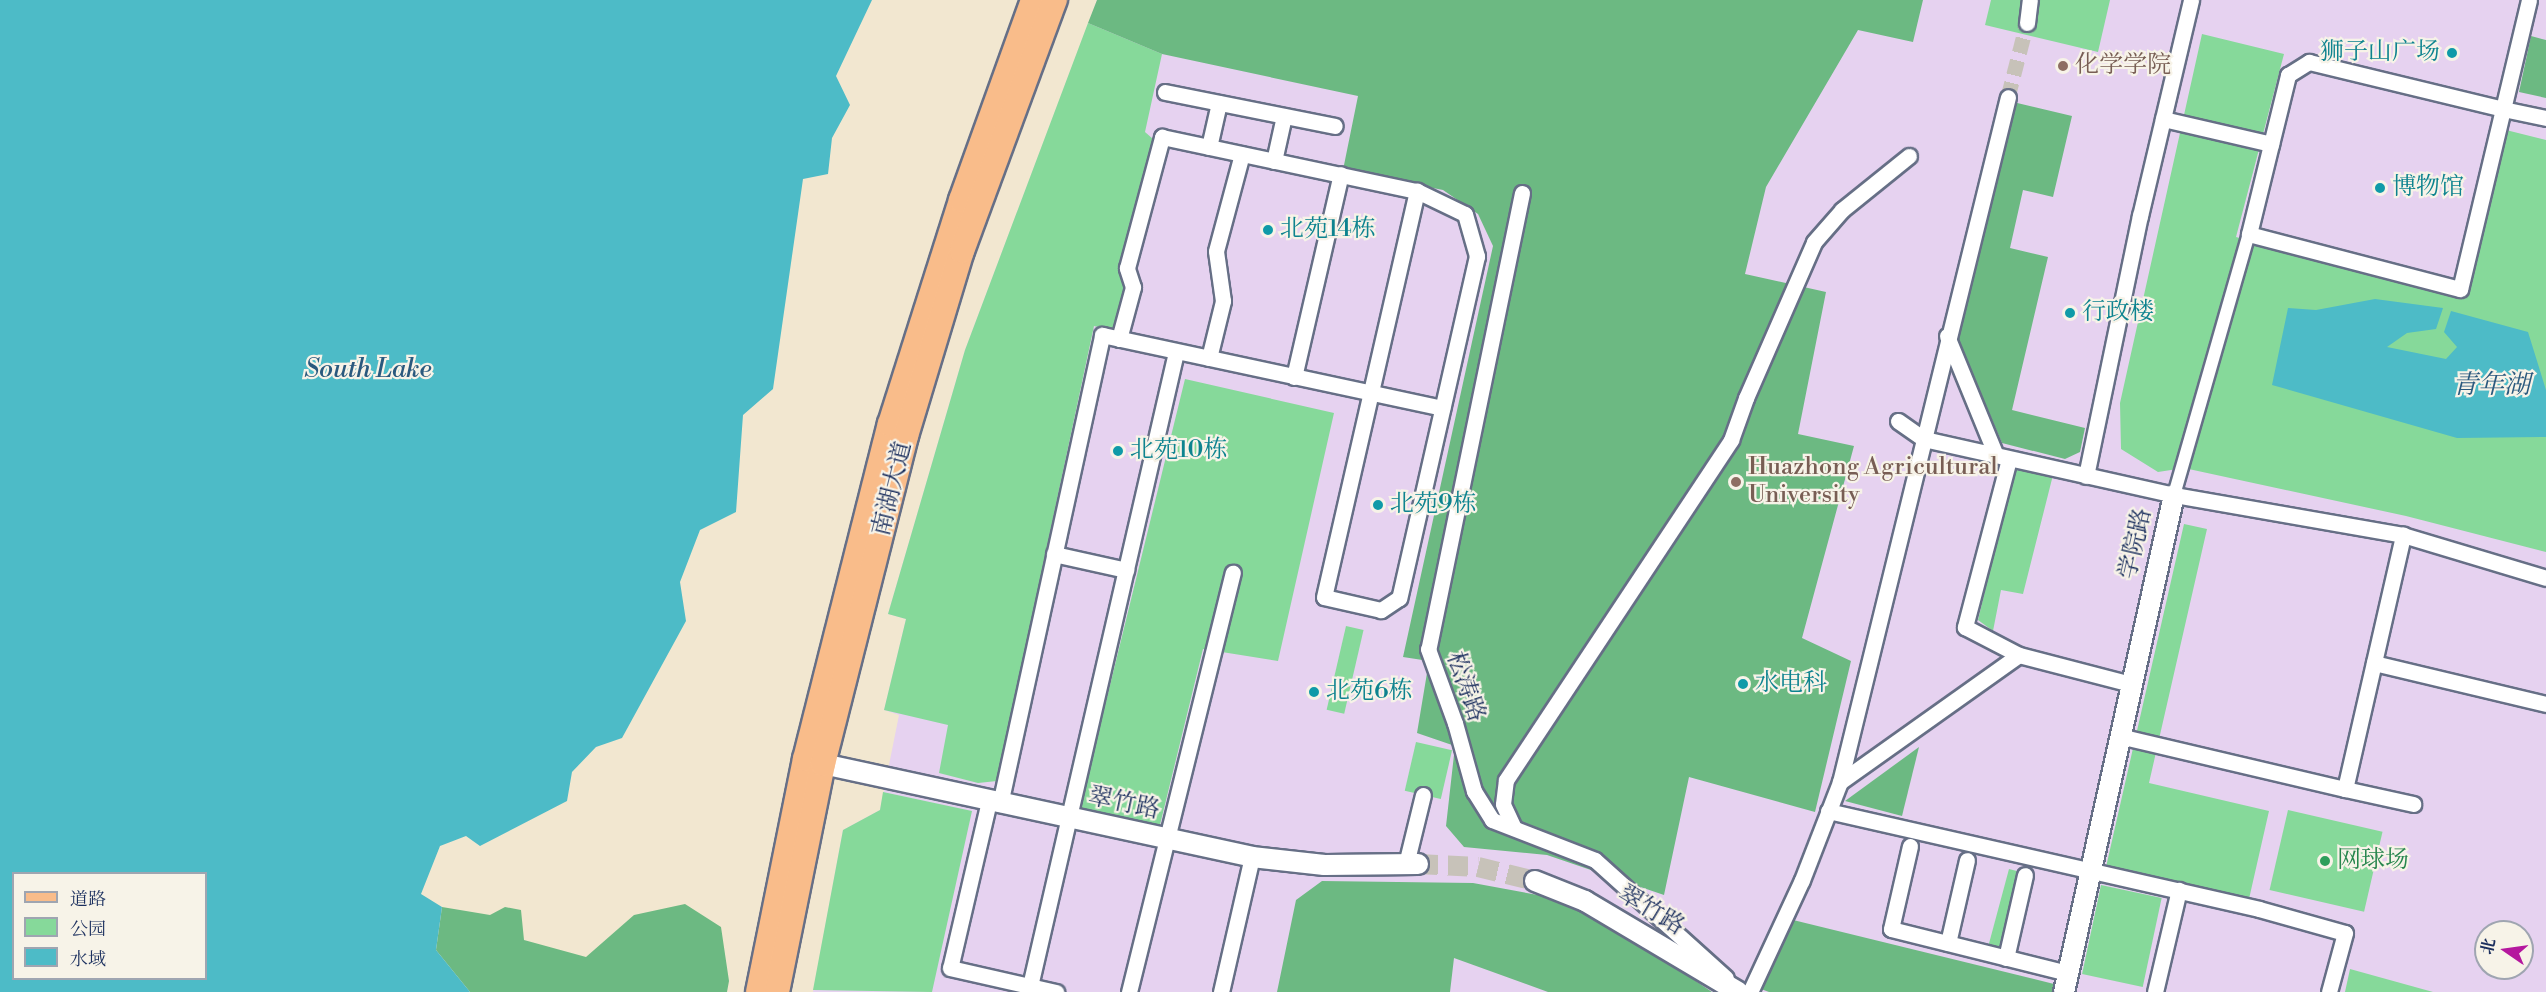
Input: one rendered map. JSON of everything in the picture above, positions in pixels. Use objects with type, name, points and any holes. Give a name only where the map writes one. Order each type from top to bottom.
[{"type":"main road","name":"南湖大道","points":[[758,992],[805,759],[890,424],[961,200],[1033,0]]},
{"type":"main road","name":"南湖大道","points":[[777,992],[823,764],[916,403],[962,251],[1055,0]]},
{"type":"street","points":[[2027,23],[2030,0]]},
{"type":"street","points":[[2086,476],[2139,216],[2191,0]]},
{"type":"street","points":[[2249,234],[2460,289],[2529,0]]},
{"type":"street","points":[[2546,118],[2309,62],[2288,75],[2249,234],[2174,495],[2403,535],[2546,578]]},
{"type":"street","points":[[1165,92],[1335,126]]},
{"type":"street","points":[[1750,992],[1802,880],[1840,782],[1947,336],[2008,97]]},
{"type":"street","points":[[1209,147],[1219,103]]},
{"type":"street","points":[[1274,161],[1284,116]]},
{"type":"street","points":[[2163,119],[2271,144]]},
{"type":"street","points":[[1119,339],[1133,287],[1127,268],[1162,137],[1417,191],[1465,214],[1477,256],[1399,598],[1381,610],[1324,597],[1417,191]]},
{"type":"street","points":[[1209,358],[1223,301],[1216,251],[1242,154]]},
{"type":"street","points":[[1514,828],[1503,804],[1506,780],[1731,440],[1746,398],[1814,242],[1842,210],[1910,156]]},
{"type":"street","points":[[1294,377],[1341,174]]},
{"type":"street","name":"松涛路","points":[[1522,193],[1428,649],[1455,723],[1474,792],[1492,820],[1595,860],[1739,992]]},
{"type":"street","points":[[1056,992],[950,968],[994,803],[1054,554],[1102,335],[1442,408]]},
{"type":"street","points":[[1947,336],[2002,456],[1965,627],[2019,655],[2131,684]]},
{"type":"street","points":[[1030,986],[1176,351]]},
{"type":"street","points":[[1898,421],[1924,439]]},
{"type":"street","name":"学院路","points":[[1924,439],[2174,495],[2066,982]]},
{"type":"street","points":[[2345,789],[2403,535]]},
{"type":"street","points":[[1054,554],[1126,570]]},
{"type":"street","points":[[1129,992],[1233,573]]},
{"type":"street","points":[[1840,782],[2019,655]]},
{"type":"street","points":[[2374,663],[2546,704]]},
{"type":"street","points":[[2119,736],[2413,804]]},
{"type":"street","name":"翠竹路","points":[[823,764],[1252,858],[1324,865],[1412,864]]},
{"type":"street","points":[[1412,864],[1423,795]]},
{"type":"street","points":[[1828,811],[2179,890],[2345,933],[2329,992]]},
{"type":"street","points":[[1911,846],[1891,929],[2006,958],[2066,982]]},
{"type":"street","points":[[1221,992],[1252,858]]},
{"type":"street","points":[[1948,943],[1967,860]]},
{"type":"street","points":[[2006,958],[2025,876]]},
{"type":"street","name":"翠竹路","points":[[1535,881],[1585,901],[1739,992]]},
{"type":"street","points":[[2155,992],[2179,890]]},
{"type":"shaded area","name":"Huazhong Agricultural University","points":[[1097,0],[2546,0],[2546,992],[813,992],[843,830],[880,810],[899,715],[884,710],[906,619],[888,614],[965,350]]},
{"type":"green space","points":[[1097,0],[1923,0],[1913,42],[1858,30],[1766,187],[1745,274],[1826,292],[1798,434],[1854,446],[1802,638],[1851,661],[1815,812],[1689,777],[1664,895],[1547,855],[1464,847],[1446,826],[1455,746],[1417,733],[1429,661],[1403,657],[1493,246],[1478,214],[1443,190],[1343,170],[1358,96],[1162,54],[1088,23]]},
{"type":"green space","points":[[1991,0],[2110,0],[2098,52],[1985,25]]},
{"type":"green space","points":[[1088,23],[1162,54],[1145,132],[1153,139],[1120,269],[1127,285],[1116,331],[1094,326],[997,781],[978,783],[939,773],[948,725],[884,710],[906,619],[888,614],[965,350]]},
{"type":"green space","points":[[2202,34],[2284,54],[2236,237],[2465,298],[2506,130],[2546,140],[2546,552],[2406,516],[2184,468],[2158,472],[2121,449],[2120,403]]},
{"type":"green space","points":[[2531,36],[2546,40],[2546,98],[2519,92]]},
{"type":"green space","points":[[2013,102],[2072,116],[2053,197],[2023,190],[2010,248],[2048,257],[2012,410],[2085,428],[2080,452],[2065,459],[2002,443],[1957,338]]},
{"type":"green space","points":[[1185,379],[1334,413],[1278,661],[1203,649],[1158,833],[1078,816]]},
{"type":"green space","points":[[2014,469],[2053,475],[2023,594],[2001,590],[1993,631],[1978,620]]},
{"type":"green space","points":[[2184,524],[2207,529],[2149,783],[2269,811],[2249,899],[2106,867]]},
{"type":"green space","points":[[1346,626],[1364,630],[1344,714],[1327,710]]},
{"type":"green space","points":[[1416,742],[1452,750],[1441,799],[1405,791]]},
{"type":"green space","points":[[1919,747],[1902,816],[1845,801]]},
{"type":"green space","points":[[883,792],[972,811],[932,992],[813,990],[843,830],[880,810]]},
{"type":"green space","name":"网球场","points":[[2288,810],[2383,832],[2364,912],[2270,890]]},
{"type":"green space","points":[[2009,869],[2020,872],[1999,947],[1989,944]]},
{"type":"green space","points":[[1322,881],[1473,883],[1565,900],[1626,934],[1712,992],[1548,992],[1454,958],[1450,992],[1277,992],[1296,900]]},
{"type":"green space","points":[[2101,885],[2162,898],[2143,987],[2082,974]]},
{"type":"green space","points":[[685,904],[721,927],[729,981],[727,992],[470,992],[436,950],[442,907],[490,915],[505,907],[521,910],[524,940],[586,957],[634,915]]},
{"type":"green space","points":[[1789,919],[2054,984],[2052,992],[1769,992],[1761,989]]},
{"type":"green space","points":[[2350,969],[2433,992],[2345,992]]},
{"type":"water","name":"South Lake","points":[[0,0],[872,0],[836,76],[850,105],[832,138],[828,174],[803,179],[773,389],[743,415],[736,512],[700,530],[680,582],[686,621],[622,738],[596,747],[572,772],[567,801],[480,846],[466,836],[440,846],[421,894],[442,907],[436,950],[470,992],[0,992]]},
{"type":"water","name":"青年湖","points":[[2375,299],[2443,308],[2436,329],[2407,333],[2387,347],[2446,359],[2457,347],[2444,332],[2451,311],[2528,332],[2546,390],[2546,437],[2457,438],[2272,385],[2288,308],[2316,310]]},
{"type":"tunnel","points":[[2008,97],[2027,23]]},
{"type":"tunnel","points":[[1418,864],[1478,867],[1535,881]]},
{"type":"place","name":"狮子山广场","points":[[2452,53]]},
{"type":"place","name":"化学学院","points":[[2063,66]]},
{"type":"place","name":"博物馆","points":[[2380,188]]},
{"type":"place","name":"北苑14栋","points":[[1268,230]]},
{"type":"place","name":"行政楼","points":[[2070,313]]},
{"type":"place","name":"北苑10栋","points":[[1118,451]]},
{"type":"place","name":"Huazhong Agricultural University","points":[[1736,482]]},
{"type":"place","name":"北苑9栋","points":[[1378,505]]},
{"type":"place","name":"水电科","points":[[1743,684]]},
{"type":"place","name":"北苑6栋","points":[[1314,692]]},
{"type":"place","name":"网球场","points":[[2325,861]]}]
